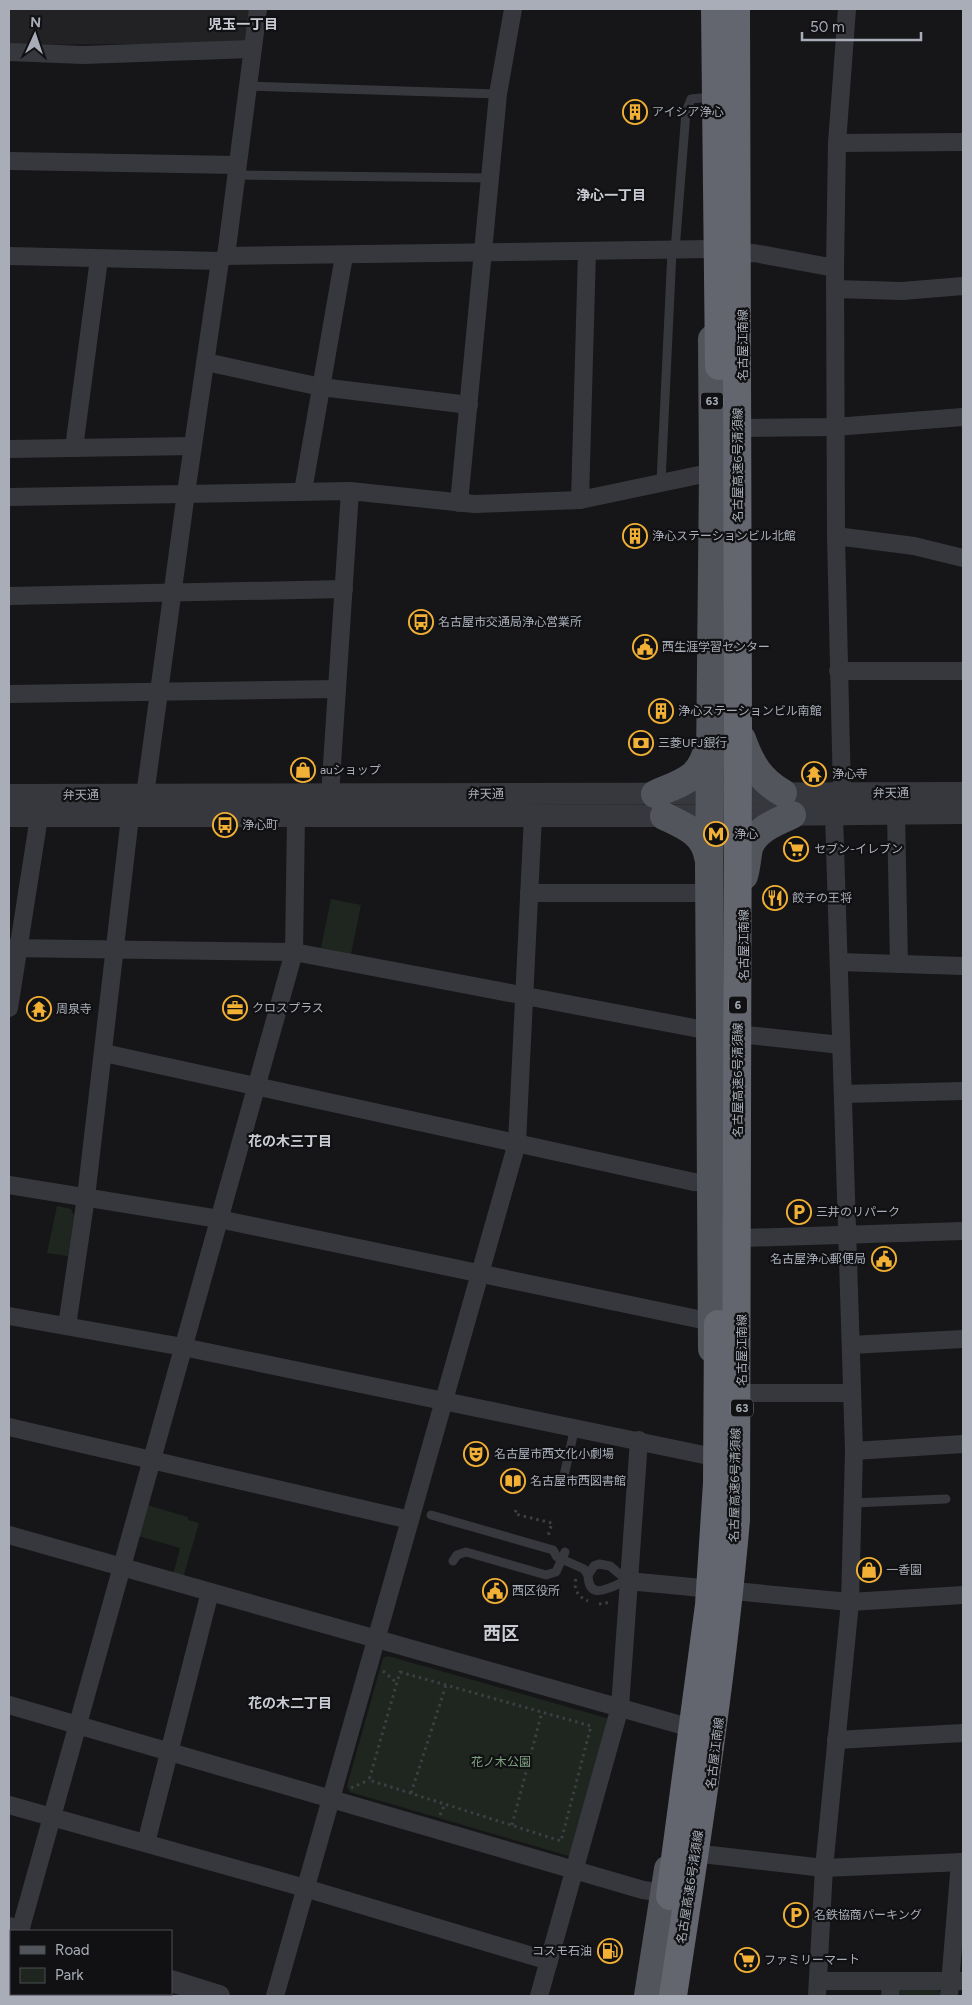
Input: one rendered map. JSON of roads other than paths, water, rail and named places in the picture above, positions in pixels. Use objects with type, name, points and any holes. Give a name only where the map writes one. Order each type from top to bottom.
[{"type":"highway","name":"名古屋高速6号清須線","points":[[656,1996],[709,1605],[717,1482],[720,439],[715,9]]},
{"type":"highway","name":"名古屋高速6号清須線","points":[[673,1996],[707,1775],[729,1599],[736,1520],[738,785],[736,9]]},
{"type":"main road","name":"63","points":[[648,1996],[688,1727],[705,1590],[710,1456],[712,1322],[709,804],[713,472],[710,9]]},
{"type":"main road","name":"名古屋江南線","points":[[679,1996],[702,1854],[735,1592],[742,1520],[744,876],[742,739],[743,254],[741,9]]},
{"type":"main road","points":[[742,739],[749,758],[760,776],[788,804],[749,848],[748,863],[744,876]]},
{"type":"main road","points":[[709,863],[706,846],[696,833],[660,805],[696,774],[706,756],[710,740]]},
{"type":"street","points":[[145,795],[186,493],[223,259],[258,9]]},
{"type":"street","points":[[459,503],[489,178],[508,9]]},
{"type":"street","points":[[842,793],[836,536],[836,268],[838,143],[847,9]]},
{"type":"street","points":[[9,52],[83,55],[252,49]]},
{"type":"street","points":[[838,143],[963,142]]},
{"type":"street","points":[[9,162],[236,170]]},
{"type":"street","points":[[9,256],[223,259],[587,250],[663,249],[674,251],[711,249]]},
{"type":"street","points":[[580,500],[587,250]]},
{"type":"street","points":[[743,254],[754,254],[836,268]]},
{"type":"street","points":[[304,491],[344,256]]},
{"type":"street","points":[[74,448],[99,258]]},
{"type":"street","points":[[836,289],[902,291],[963,286]]},
{"type":"street","points":[[206,362],[321,387],[469,405]]},
{"type":"street","points":[[743,428],[835,427],[963,417]]},
{"type":"street","points":[[9,449],[194,446]]},
{"type":"street","points":[[9,497],[350,490],[459,503],[580,500],[713,472]]},
{"type":"street","points":[[296,816],[330,794],[350,490]]},
{"type":"street","points":[[836,536],[914,546],[963,558]]},
{"type":"street","points":[[9,596],[344,589]]},
{"type":"street","points":[[838,671],[963,671]]},
{"type":"street","points":[[9,694],[337,689]]},
{"type":"street","name":"弁天通","points":[[9,795],[330,794],[660,805],[788,804],[842,793],[963,793]]},
{"type":"street","name":"弁天通","points":[[788,804],[834,815],[963,813]]},
{"type":"street","points":[[9,816],[533,816],[660,805]]},
{"type":"street","points":[[896,814],[899,964]]},
{"type":"street","points":[[702,1854],[824,1868],[962,1862],[954,1986],[890,1989],[817,1988],[824,1868],[850,1602],[854,1451],[834,815]]},
{"type":"street","points":[[66,1326],[86,1197],[130,816]]},
{"type":"street","points":[[19,1930],[294,952],[296,816]]},
{"type":"street","points":[[275,1996],[517,1143],[533,816]]},
{"type":"street","points":[[9,1008],[14,948],[39,817]]},
{"type":"street","points":[[529,893],[709,893]]},
{"type":"street","points":[[14,948],[294,952],[710,1031],[841,1045]]},
{"type":"street","points":[[839,962],[963,966]]},
{"type":"street","points":[[104,1052],[694,1182],[711,1183]]},
{"type":"street","points":[[843,1094],[963,1091]]},
{"type":"street","points":[[9,1185],[219,1219],[712,1322]]},
{"type":"street","points":[[743,1238],[847,1233],[963,1231]]},
{"type":"street","points":[[9,1316],[183,1347],[710,1456]]},
{"type":"street","points":[[851,1346],[963,1339]]},
{"type":"street","points":[[742,1393],[852,1393]]},
{"type":"street","points":[[9,1427],[410,1520]]},
{"type":"street","points":[[539,1996],[620,1707],[639,1440]]},
{"type":"street","points":[[854,1451],[963,1444]]},
{"type":"street","points":[[9,1535],[688,1727]]},
{"type":"street","points":[[628,1582],[850,1602],[963,1595]]},
{"type":"street","points":[[146,1843],[210,1592]]},
{"type":"street","points":[[9,1705],[643,1890],[664,1893]]},
{"type":"street","points":[[836,1740],[963,1733]]},
{"type":"street","points":[[9,1805],[305,1888],[549,1961]]},
{"type":"street","points":[[172,1981],[219,1996]]},
{"type":"lane","points":[[248,86],[498,94]]},
{"type":"lane","points":[[661,482],[674,251],[686,112],[691,99],[710,97]]},
{"type":"lane","points":[[236,170],[489,178]]},
{"type":"lane","points":[[563,1480],[575,1427]]},
{"type":"lane","points":[[853,1503],[946,1499]]},
{"type":"lane","points":[[431,1515],[553,1550],[557,1557],[564,1556],[584,1569],[588,1575],[590,1586],[599,1591],[610,1589],[620,1582],[628,1582]]},
{"type":"lane","points":[[453,1561],[457,1555],[466,1552],[546,1574],[556,1572],[564,1556]]},
{"type":"lane","points":[[588,1575],[594,1566],[604,1564],[628,1582]]},
{"type":"place","name":"アイシア浄心","points":[[635,112]]},
{"type":"place","name":"浄心ステーションビル北館","points":[[635,536]]},
{"type":"place","name":"名古屋市交通局浄心営業所","points":[[421,622]]},
{"type":"place","name":"西生涯学習センター","points":[[645,647]]},
{"type":"place","name":"浄心ステーションビル南館","points":[[661,711]]},
{"type":"place","name":"三菱UFJ銀行","points":[[641,743]]},
{"type":"place","name":"auショップ","points":[[303,770]]},
{"type":"place","name":"浄心寺","points":[[814,774]]},
{"type":"place","name":"浄心町","points":[[225,825]]},
{"type":"place","name":"浄心","points":[[716,834]]},
{"type":"place","name":"セブン-イレブン","points":[[796,849]]},
{"type":"place","name":"餃子の王将","points":[[775,898]]},
{"type":"place","name":"クロスプラス","points":[[235,1008]]},
{"type":"place","name":"周泉寺","points":[[39,1009]]},
{"type":"place","name":"三井のリパーク","points":[[799,1212]]},
{"type":"place","name":"名古屋浄心郵便局","points":[[884,1259]]},
{"type":"place","name":"名古屋市西文化小劇場","points":[[476,1454]]},
{"type":"place","name":"名古屋市西図書館","points":[[513,1481]]},
{"type":"place","name":"一香園","points":[[869,1570]]},
{"type":"place","name":"西区役所","points":[[495,1591]]},
{"type":"place","name":"名鉄協商パーキング","points":[[796,1915]]},
{"type":"place","name":"コスモ石油","points":[[610,1951]]},
{"type":"place","name":"ファミリーマート","points":[[747,1960]]},
{"type":"district","name":"児玉一丁目","points":[[243,24]]},
{"type":"district","name":"浄心一丁目","points":[[611,195]]},
{"type":"district","name":"花の木三丁目","points":[[290,1141]]},
{"type":"district","name":"西区","points":[[501,1634]]},
{"type":"district","name":"花の木二丁目","points":[[290,1703]]},
{"type":"park label","name":"花ノ木公園","points":[[501,1762]]}]
